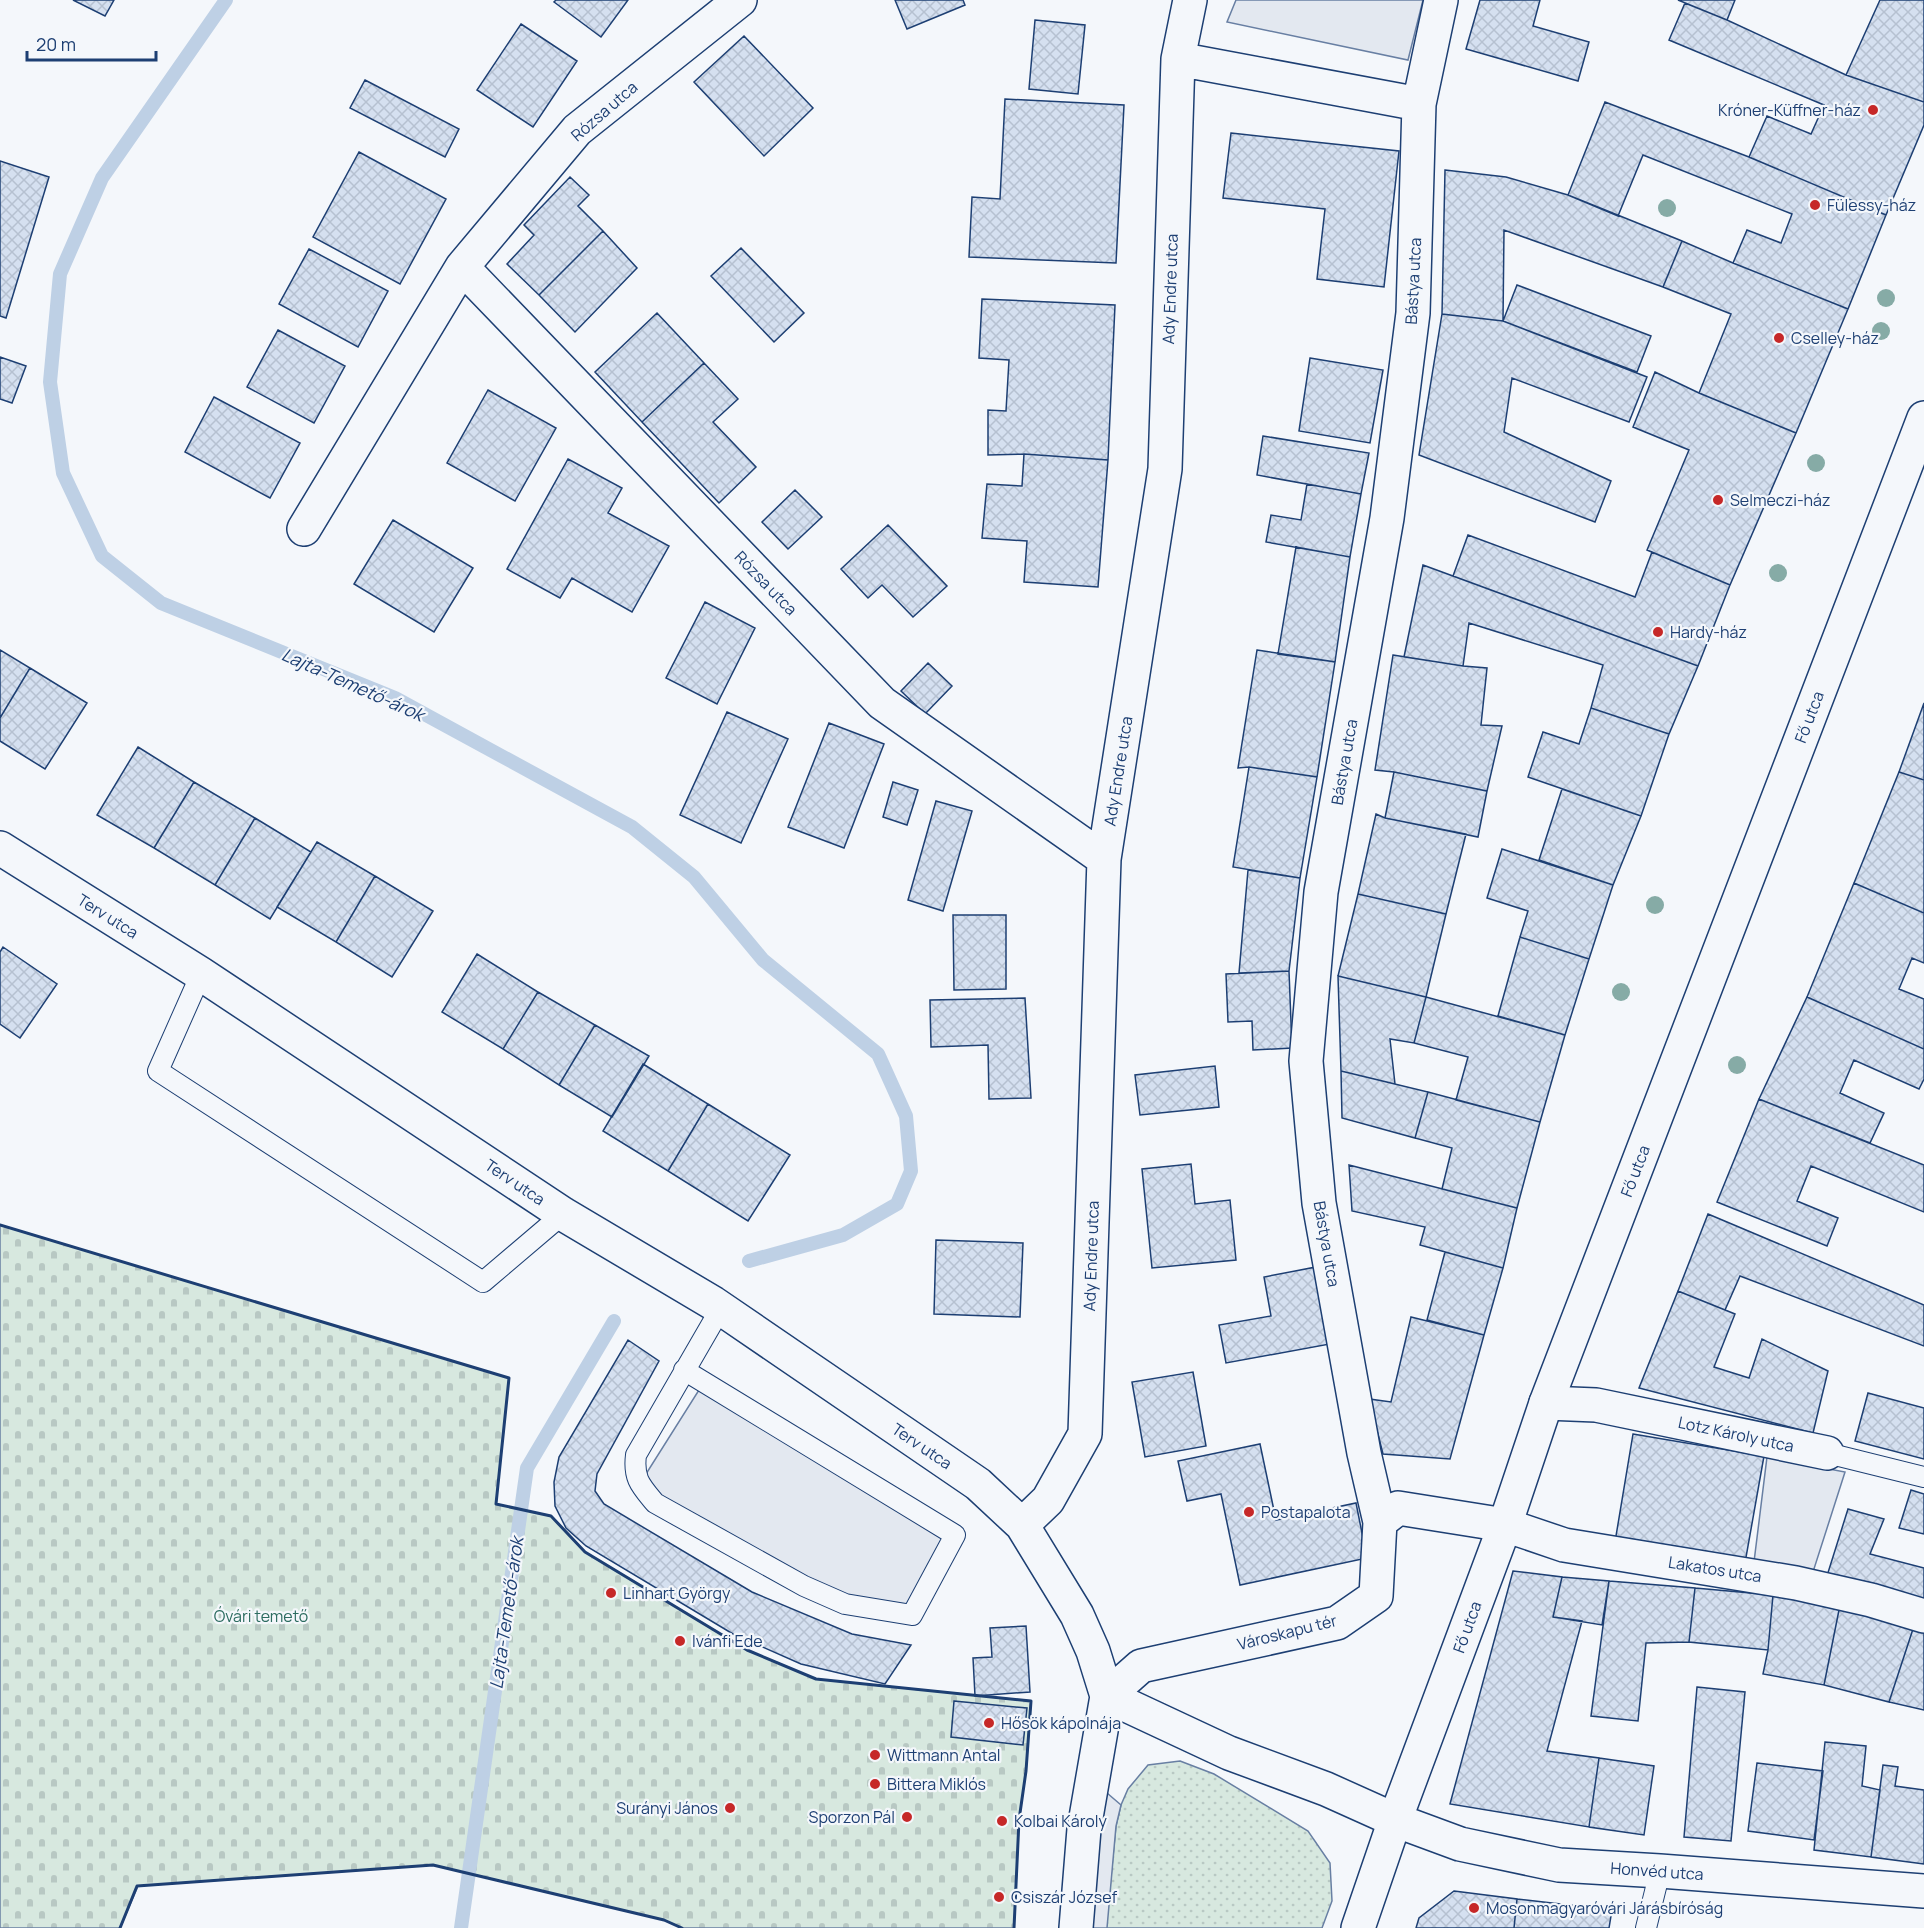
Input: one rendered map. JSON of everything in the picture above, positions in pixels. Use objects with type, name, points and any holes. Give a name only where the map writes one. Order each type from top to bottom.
[{"type":"street","name":"Rózsa utca","points":[[303,529],[462,267],[578,130],[740,0]]},
{"type":"street","name":"Ady Endre utca","points":[[1022,1525],[1048,1500],[1085,1434],[1104,860],[1165,469],[1178,59],[1190,0]]},
{"type":"street","name":"Bástya utca","points":[[1380,1522],[1364,1453],[1319,1203],[1306,1061],[1321,892],[1388,518],[1413,313],[1419,104],[1441,0]]},
{"type":"street","points":[[1178,59],[1419,104]]},
{"type":"street","name":"Rózsa utca","points":[[462,267],[882,703],[1104,860]]},
{"type":"street","name":"Fő utca","points":[[1358,1928],[1395,1820],[1505,1525],[1546,1404],[1924,418]]},
{"type":"street","name":"Terv utca","points":[[0,848],[201,974],[563,1214],[721,1308],[978,1484],[1022,1525]]},
{"type":"street","name":"Lotz Károly utca","points":[[1546,1404],[1596,1405],[1783,1452],[1827,1453]]},
{"type":"street","points":[[1380,1522],[1398,1508],[1505,1525]]},
{"type":"street","name":"Városkapu tér","points":[[1107,1696],[1141,1666],[1337,1623],[1376,1596],[1380,1522]]},
{"type":"street","points":[[1022,1525],[1077,1615],[1093,1651],[1107,1696],[1084,1829],[1076,1928]]},
{"type":"street","name":"Lakatos utca","points":[[1505,1525],[1564,1545],[1796,1583],[1871,1600],[1924,1616]]},
{"type":"street","points":[[1107,1696],[1229,1753],[1326,1789],[1395,1820]]},
{"type":"street","name":"Honvéd utca","points":[[1395,1820],[1460,1844],[1559,1865],[1660,1870],[1924,1891]]},
{"type":"lane","points":[[201,974],[158,1071],[483,1282],[563,1214]]},
{"type":"lane","points":[[684,1370],[955,1535],[912,1615],[845,1604],[804,1586],[655,1503],[639,1485],[635,1468],[636,1455],[684,1370],[721,1308]]},
{"type":"lane","name":"Lotz Károly utca","points":[[1827,1453],[1924,1477]]},
{"type":"lane","points":[[1646,1928],[1660,1870]]},
{"type":"green space","name":"Óvári temető","points":[[0,1225],[509,1378],[496,1504],[551,1516],[585,1552],[747,1650],[816,1679],[1031,1701],[1026,1771],[1019,1821],[1014,1928],[682,1928],[664,1920],[433,1865],[138,1886],[120,1928],[0,1928]]},
{"type":"green space","points":[[1180,1761],[1214,1774],[1308,1831],[1330,1863],[1332,1901],[1322,1928],[1106,1928],[1116,1826],[1128,1789],[1148,1765]]},
{"type":"shaded area","points":[[1236,0],[1423,0],[1408,60],[1227,22]]},
{"type":"shaded area","points":[[704,1382],[955,1535],[912,1615],[845,1604],[639,1485]]},
{"type":"shaded area","points":[[1767,1457],[1845,1472],[1813,1572],[1754,1562]]},
{"type":"shaded area","points":[[1093,1781],[1121,1805],[1116,1826],[1107,1928],[1076,1928]]},
{"type":"building","points":[[73,0],[114,0],[105,16]]},
{"type":"building","points":[[556,0],[628,0],[601,37],[554,2]]},
{"type":"building","points":[[895,0],[963,0],[965,5],[907,29]]},
{"type":"building","points":[[1480,0],[1540,0],[1533,26],[1589,42],[1578,81],[1466,49]]},
{"type":"building","points":[[1678,0],[1735,0],[1727,20]]},
{"type":"building","points":[[1880,0],[1924,0],[1924,102],[1846,75]]},
{"type":"building","name":"Króner-Küffner-ház","points":[[1685,3],[1846,75],[1924,102],[1924,125],[1886,215],[1749,157],[1767,116],[1811,134],[1824,105],[1669,40]]},
{"type":"building","points":[[1035,20],[1085,25],[1078,94],[1029,89]]},
{"type":"building","points":[[521,24],[577,61],[533,127],[477,90]]},
{"type":"building","points":[[744,36],[813,108],[764,156],[694,82]]},
{"type":"building","points":[[365,80],[459,129],[445,157],[350,108]]},
{"type":"building","points":[[1005,99],[1124,105],[1116,263],[969,257],[972,197],[1000,199]]},
{"type":"building","name":"Fülessy-ház","points":[[1605,102],[1749,157],[1886,215],[1848,309],[1733,263],[1747,230],[1781,243],[1792,214],[1643,155],[1618,216],[1568,195]]},
{"type":"building","points":[[1231,133],[1399,151],[1384,287],[1317,279],[1325,209],[1223,198]]},
{"type":"building","points":[[359,152],[446,199],[400,284],[313,237]]},
{"type":"building","points":[[0,161],[49,177],[6,318],[0,316]]},
{"type":"building","points":[[1445,170],[1506,177],[1568,195],[1682,241],[1663,287],[1504,230],[1503,321],[1442,314]]},
{"type":"building","points":[[570,177],[589,195],[578,206],[603,231],[539,295],[507,264],[534,235],[524,225]]},
{"type":"building","points":[[603,231],[637,268],[575,332],[539,295]]},
{"type":"building","name":"Cselley-ház","points":[[1682,241],[1848,309],[1796,433],[1699,393],[1731,314],[1663,287]]},
{"type":"building","points":[[741,248],[804,313],[774,342],[711,276]]},
{"type":"building","points":[[309,249],[388,291],[358,347],[279,304]]},
{"type":"building","points":[[1517,285],[1651,336],[1637,372],[1503,321]]},
{"type":"building","points":[[982,299],[1115,305],[1108,460],[1024,454],[988,455],[988,410],[1006,411],[1009,360],[979,358]]},
{"type":"building","points":[[657,313],[704,363],[642,422],[595,372]]},
{"type":"building","points":[[1442,314],[1503,321],[1647,377],[1629,422],[1512,378],[1504,432],[1611,481],[1595,522],[1419,455]]},
{"type":"building","points":[[278,330],[345,366],[314,423],[247,387]]},
{"type":"building","points":[[0,357],[26,366],[12,403],[0,399]]},
{"type":"building","points":[[1310,358],[1383,370],[1370,443],[1299,431]]},
{"type":"building","points":[[704,363],[738,399],[713,422],[756,467],[719,503],[642,422]]},
{"type":"building","name":"Selmeczi-ház","points":[[1655,372],[1699,393],[1796,433],[1730,585],[1647,550],[1689,450],[1633,427]]},
{"type":"building","points":[[488,390],[556,428],[515,501],[447,463]]},
{"type":"building","points":[[214,397],[300,443],[270,498],[185,452]]},
{"type":"building","points":[[1263,436],[1369,453],[1361,494],[1257,475]]},
{"type":"building","points":[[1024,454],[1108,460],[1098,587],[1024,582],[1027,541],[982,538],[987,484],[1022,486]]},
{"type":"building","points":[[568,459],[622,488],[608,513],[669,546],[632,612],[572,578],[560,598],[507,569]]},
{"type":"building","points":[[1307,484],[1361,494],[1350,557],[1266,542],[1271,515],[1301,520]]},
{"type":"building","points":[[795,490],[822,517],[788,549],[762,522]]},
{"type":"building","points":[[393,520],[473,568],[434,632],[354,584]]},
{"type":"building","points":[[888,525],[947,586],[913,617],[882,585],[868,598],[841,569]]},
{"type":"building","name":"Hardy-ház","points":[[1468,535],[1635,597],[1652,552],[1730,585],[1698,666],[1453,576]]},
{"type":"building","points":[[1296,547],[1350,557],[1335,662],[1278,654]]},
{"type":"building","points":[[1423,565],[1698,666],[1669,734],[1591,708],[1603,665],[1469,623],[1463,666],[1404,657]]},
{"type":"building","points":[[705,602],[755,628],[717,704],[666,678]]},
{"type":"building","points":[[0,650],[30,668],[0,718]]},
{"type":"building","points":[[1257,650],[1335,662],[1317,777],[1249,767],[1238,768]]},
{"type":"building","points":[[1393,655],[1487,668],[1481,725],[1502,726],[1487,791],[1375,770]]},
{"type":"building","points":[[928,663],[952,686],[925,714],[901,691]]},
{"type":"building","points":[[30,668],[87,703],[45,769],[0,741],[0,718]]},
{"type":"building","points":[[1924,703],[1924,780],[1899,772]]},
{"type":"building","points":[[1591,708],[1669,734],[1641,816],[1528,777],[1543,732],[1579,744]]},
{"type":"building","points":[[727,712],[788,739],[741,843],[680,815]]},
{"type":"building","points":[[829,723],[884,744],[844,848],[788,827]]},
{"type":"building","points":[[138,747],[194,782],[154,848],[97,815]]},
{"type":"building","points":[[1249,767],[1317,777],[1300,878],[1233,867]]},
{"type":"building","points":[[1394,772],[1487,791],[1478,837],[1385,818]]},
{"type":"building","points":[[1899,772],[1924,780],[1924,913],[1854,883]]},
{"type":"building","points":[[194,782],[255,818],[215,885],[154,848]]},
{"type":"building","points":[[893,782],[918,790],[907,825],[883,817]]},
{"type":"building","points":[[1562,789],[1641,816],[1613,885],[1539,860]]},
{"type":"building","points":[[936,801],[972,811],[943,911],[908,900]]},
{"type":"building","points":[[1376,814],[1385,818],[1466,834],[1446,914],[1358,894]]},
{"type":"building","points":[[255,818],[311,852],[270,919],[215,885]]},
{"type":"building","points":[[317,842],[375,876],[336,942],[277,907]]},
{"type":"building","points":[[1502,849],[1613,885],[1589,959],[1520,937],[1528,911],[1487,898]]},
{"type":"building","points":[[1248,870],[1300,878],[1289,971],[1239,973]]},
{"type":"building","points":[[375,876],[433,911],[392,977],[336,942]]},
{"type":"building","points":[[1854,883],[1924,913],[1924,963],[1912,958],[1899,989],[1924,999],[1924,1049],[1807,997]]},
{"type":"building","points":[[1358,894],[1446,914],[1426,997],[1338,976]]},
{"type":"building","points":[[953,915],[1006,915],[1006,989],[954,990]]},
{"type":"building","points":[[1520,937],[1589,959],[1565,1035],[1498,1016]]},
{"type":"building","points":[[3,947],[57,984],[20,1038],[0,1024],[0,952]]},
{"type":"building","points":[[477,954],[538,992],[503,1049],[442,1012]]},
{"type":"building","points":[[1289,971],[1292,1048],[1253,1050],[1252,1021],[1228,1022],[1226,974]]},
{"type":"building","points":[[1338,976],[1426,997],[1414,1043],[1390,1039],[1395,1084],[1341,1071]]},
{"type":"building","points":[[538,992],[595,1025],[559,1085],[503,1049]]},
{"type":"building","points":[[1426,997],[1565,1035],[1540,1122],[1456,1100],[1468,1057],[1414,1043]]},
{"type":"building","points":[[1807,997],[1924,1049],[1924,1079],[1919,1089],[1854,1060],[1840,1093],[1884,1113],[1870,1143],[1759,1099]]},
{"type":"building","points":[[1025,998],[1031,1098],[989,1099],[988,1045],[931,1047],[930,1000]]},
{"type":"building","points":[[595,1025],[649,1056],[612,1117],[559,1085]]},
{"type":"building","points":[[643,1064],[708,1104],[668,1171],[603,1131]]},
{"type":"building","points":[[1215,1066],[1219,1107],[1140,1115],[1135,1075]]},
{"type":"building","points":[[1341,1071],[1428,1092],[1415,1138],[1342,1118]]},
{"type":"building","points":[[1428,1092],[1540,1122],[1517,1208],[1442,1189],[1452,1148],[1415,1138]]},
{"type":"building","points":[[1759,1099],[1924,1165],[1924,1212],[1811,1166],[1797,1201],[1838,1218],[1827,1246],[1717,1202]]},
{"type":"building","points":[[708,1104],[790,1155],[748,1221],[668,1171]]},
{"type":"building","points":[[1191,1164],[1195,1204],[1230,1200],[1236,1260],[1152,1268],[1142,1169]]},
{"type":"building","points":[[1349,1165],[1517,1208],[1503,1268],[1420,1245],[1425,1227],[1352,1211]]},
{"type":"building","points":[[1708,1214],[1924,1305],[1924,1346],[1740,1276],[1725,1310],[1678,1291]]},
{"type":"building","points":[[936,1240],[1023,1243],[1020,1317],[934,1314]]},
{"type":"building","points":[[1445,1252],[1503,1268],[1484,1335],[1427,1320]]},
{"type":"building","points":[[1316,1267],[1330,1344],[1226,1363],[1219,1325],[1271,1316],[1264,1277]]},
{"type":"building","points":[[1678,1291],[1735,1314],[1714,1367],[1749,1378],[1762,1339],[1828,1371],[1813,1433],[1639,1388]]},
{"type":"building","points":[[1411,1317],[1484,1335],[1450,1459],[1383,1454],[1369,1399],[1391,1402]]},
{"type":"building","points":[[628,1340],[659,1361],[597,1474],[595,1491],[604,1504],[752,1592],[852,1634],[911,1645],[885,1684],[801,1664],[733,1634],[586,1546],[566,1528],[555,1506],[554,1482],[559,1457]]},
{"type":"building","points":[[1193,1372],[1206,1446],[1145,1457],[1132,1382]]},
{"type":"building","points":[[1868,1393],[1924,1408],[1924,1459],[1855,1441]]},
{"type":"building","points":[[1633,1434],[1764,1456],[1745,1563],[1615,1542]]},
{"type":"building","name":"Postapalota","points":[[1260,1444],[1276,1520],[1356,1503],[1367,1558],[1240,1585],[1221,1494],[1187,1501],[1178,1461]]},
{"type":"building","points":[[1911,1490],[1924,1494],[1924,1534],[1899,1528]]},
{"type":"building","points":[[1848,1509],[1884,1519],[1870,1554],[1924,1568],[1924,1610],[1826,1579]]},
{"type":"building","points":[[1513,1571],[1562,1577],[1553,1617],[1582,1621],[1547,1751],[1599,1758],[1589,1827],[1450,1804]]},
{"type":"building","points":[[1562,1577],[1609,1581],[1602,1625],[1553,1617]]},
{"type":"building","points":[[1609,1581],[1695,1588],[1689,1642],[1646,1643],[1638,1721],[1591,1716]]},
{"type":"building","points":[[1695,1588],[1773,1595],[1768,1650],[1689,1642]]},
{"type":"building","points":[[1773,1595],[1840,1605],[1824,1685],[1763,1674],[1768,1650]]},
{"type":"building","points":[[1840,1605],[1914,1626],[1889,1702],[1824,1685]]},
{"type":"building","points":[[1026,1626],[1030,1692],[975,1696],[973,1658],[992,1657],[990,1628]]},
{"type":"building","points":[[1914,1626],[1924,1629],[1924,1710],[1889,1702]]},
{"type":"building","points":[[1697,1687],[1745,1692],[1731,1841],[1684,1837]]},
{"type":"building","name":"Hősök kápolnája","points":[[954,1701],[1027,1708],[1023,1745],[951,1737]]},
{"type":"building","points":[[1825,1742],[1866,1746],[1862,1786],[1880,1790],[1871,1857],[1814,1850]]},
{"type":"building","points":[[1599,1758],[1654,1766],[1644,1835],[1589,1827]]},
{"type":"building","points":[[1757,1763],[1823,1771],[1814,1840],[1748,1831]]},
{"type":"building","points":[[1883,1765],[1898,1767],[1895,1786],[1924,1790],[1924,1864],[1871,1857]]},
{"type":"building","name":"Mosonmagyaróvári Járásbíróság","points":[[1454,1891],[1517,1899],[1514,1928],[1416,1928],[1419,1918]]},
{"type":"building","points":[[1517,1899],[1612,1910],[1609,1928],[1514,1928]]},
{"type":"waterway","name":"Lajta-Temető-árok","points":[[226,0],[102,178],[60,274],[50,382],[63,473],[102,556],[161,603],[395,698],[632,827],[694,877],[763,960],[878,1054],[906,1116],[911,1171],[897,1204],[843,1235],[749,1261]]},
{"type":"waterway","name":"Lajta-Temető-árok","points":[[461,1928],[527,1468],[614,1321]]},
{"type":"wall","points":[[0,1225],[509,1378],[496,1504],[551,1516],[585,1552],[747,1650],[816,1679],[1031,1701],[1026,1771],[1019,1820],[1014,1928]]},
{"type":"wall","points":[[120,1928],[137,1886],[433,1865],[664,1920],[682,1928]]},
{"type":"place","name":"Króner-Küffner-ház","points":[[1873,110]]},
{"type":"place","name":"Fülessy-ház","points":[[1815,205]]},
{"type":"place","name":"Cselley-ház","points":[[1779,338]]},
{"type":"place","name":"Selmeczi-ház","points":[[1718,500]]},
{"type":"place","name":"Hardy-ház","points":[[1658,632]]},
{"type":"place","name":"Postapalota","points":[[1249,1512]]},
{"type":"place","name":"Linhart György","points":[[611,1593]]},
{"type":"place","name":"Ivánfi Ede","points":[[680,1641]]},
{"type":"place","name":"Hősök kápolnája","points":[[989,1723]]},
{"type":"place","name":"Wittmann Antal","points":[[875,1755]]},
{"type":"place","name":"Bittera Miklós","points":[[875,1784]]},
{"type":"place","name":"Surányi János","points":[[730,1808]]},
{"type":"place","name":"Sporzon Pál","points":[[907,1817]]},
{"type":"place","name":"Kolbai Károly","points":[[1002,1821]]},
{"type":"place","name":"Csiszár József","points":[[999,1897]]},
{"type":"place","name":"Mosonmagyaróvári Járásbíróság","points":[[1474,1908]]}]
